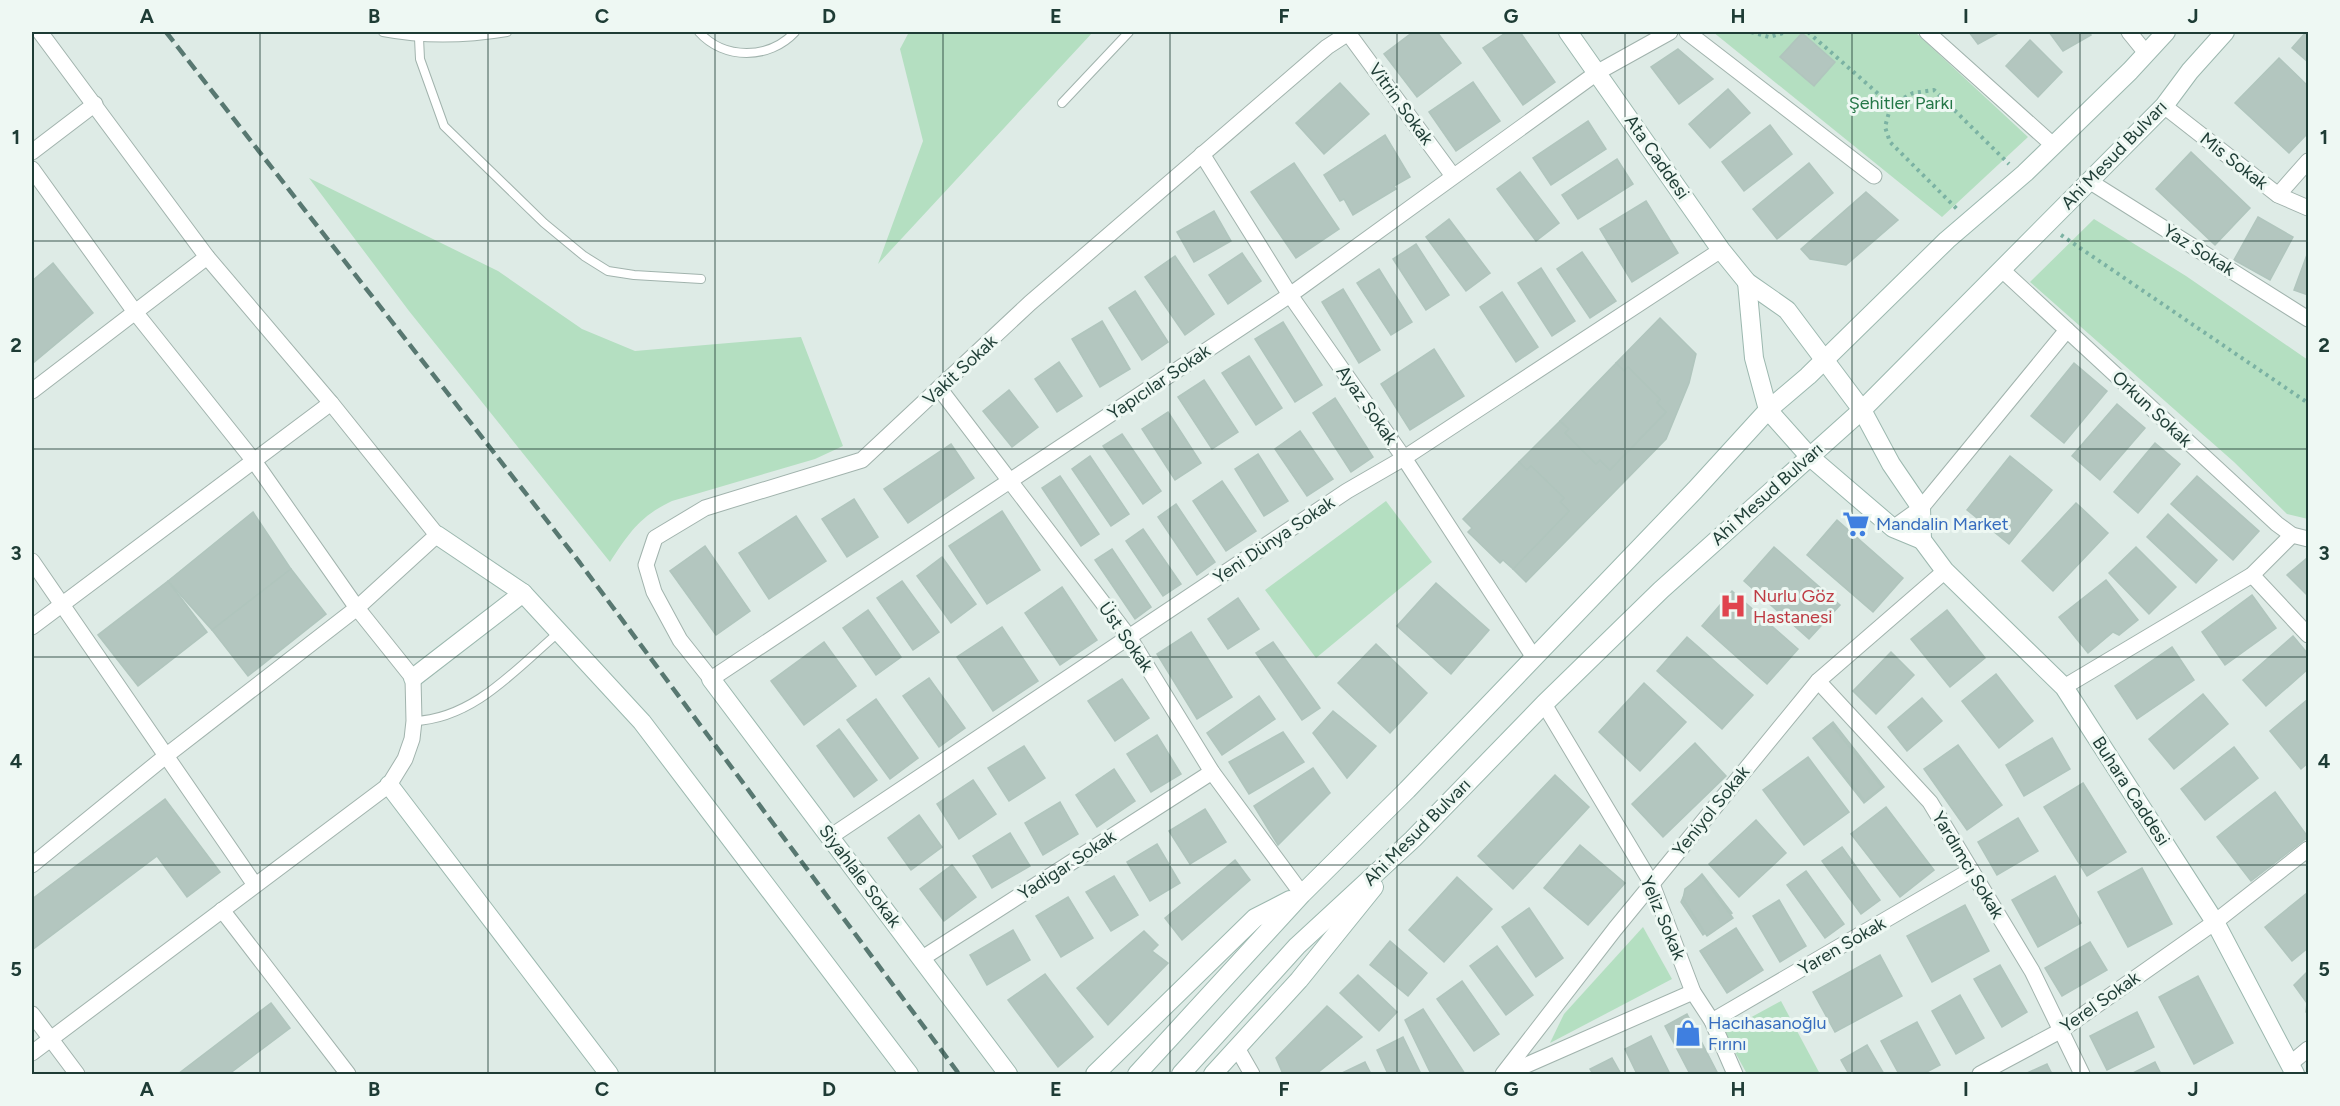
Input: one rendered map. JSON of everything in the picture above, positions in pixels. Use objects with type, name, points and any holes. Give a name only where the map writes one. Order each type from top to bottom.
[{"type":"main road","name":"Ata Caddesi","points":[[1568,32],[1721,250],[1747,282],[1787,310],[1862,410],[1920,508]]},
{"type":"main road","name":"Ahi Mesud Bulvarı","points":[[1137,1074],[1302,894],[1407,790],[1533,656],[1695,490],[1768,410],[1825,360],[1969,221],[2021,176],[2166,32]]},
{"type":"main road","name":"Ahi Mesud Bulvarı","points":[[1181,1074],[1297,946],[1413,839],[1544,704],[1661,590],[1862,410],[2164,106],[2190,71],[2225,32]]},
{"type":"main road","points":[[1747,282],[1754,358],[1768,410],[1809,456],[1893,528],[1922,540],[1920,508]]},
{"type":"main road","points":[[437,535],[523,593],[642,722],[909,1074]]},
{"type":"main road","name":"Buhara Caddesi","points":[[1922,540],[1945,571],[2064,687],[2215,922],[2292,1069]]},
{"type":"main road","points":[[413,678],[523,593]]},
{"type":"main road","name":"Siyahlale Sokak","points":[[711,679],[1008,1074]]},
{"type":"main road","points":[[390,785],[609,1074]]},
{"type":"main road","points":[[1213,1074],[1299,980],[1413,839]]},
{"type":"main road","points":[[1100,1071],[1254,918],[1302,894]]},
{"type":"street","points":[[32,865],[167,755],[357,608],[437,535],[331,403],[207,256],[40,32]]},
{"type":"street","name":"Vakit Sokak","points":[[711,679],[680,640],[654,592],[646,565],[655,538],[705,508],[862,460],[1030,303],[1202,154],[1349,32]]},
{"type":"street","name":"Vitrin Sokak","points":[[1349,32],[1454,176]]},
{"type":"street","name":"Yapıcılar Sokak","points":[[711,679],[1290,295],[1598,72],[1670,32]]},
{"type":"street","points":[[1687,32],[1874,176]]},
{"type":"street","points":[[1927,32],[2053,145]]},
{"type":"street","points":[[2129,32],[2146,53]]},
{"type":"street","points":[[32,152],[95,104]]},
{"type":"street","name":"Mis Sokak","points":[[2164,106],[2278,195],[2308,208]]},
{"type":"street","name":"Ayaz Sokak","points":[[1202,154],[1290,295],[1404,458],[1533,656]]},
{"type":"street","points":[[2278,195],[2308,161]]},
{"type":"street","points":[[32,169],[135,312],[254,461],[357,608],[413,678],[414,721],[405,759],[390,785],[32,1053]]},
{"type":"street","name":"Yaz Sokak","points":[[2089,181],[2308,319]]},
{"type":"street","name":"Yeni Dünya Sokak","points":[[830,837],[1347,491],[1404,458],[1721,250]]},
{"type":"street","points":[[32,391],[207,256]]},
{"type":"street","name":"Orkun Sokak","points":[[2001,269],[2292,535],[2308,539]]},
{"type":"street","points":[[1893,528],[1920,508],[2067,330]]},
{"type":"street","name":"Üst Sokak","points":[[939,388],[1129,637],[1212,772],[1302,894]]},
{"type":"street","points":[[32,627],[331,403]]},
{"type":"street","points":[[2064,687],[2252,575],[2292,535]]},
{"type":"street","points":[[32,561],[255,885]]},
{"type":"street","name":"Yeniyol Sokak","points":[[1505,1074],[1652,884],[1818,681],[1945,571]]},
{"type":"street","points":[[2252,575],[2308,634]]},
{"type":"street","name":"Yardımcı Sokak","points":[[1818,681],[1930,802],[2032,971],[2082,1074]]},
{"type":"street","name":"Yeliz Sokak","points":[[1544,704],[1652,884],[1693,992],[1712,1021],[1735,1074]]},
{"type":"street","name":"Yadigar Sokak","points":[[921,958],[1212,772]]},
{"type":"street","name":"Yerel Sokak","points":[[1980,1074],[2060,1031],[2215,922],[2308,849]]},
{"type":"street","name":"Yaren Sokak","points":[[1712,1021],[1971,870]]},
{"type":"street","points":[[222,910],[348,1074]]},
{"type":"street","points":[[1505,1074],[1693,992]]},
{"type":"street","points":[[32,1014],[77,1074]]},
{"type":"street","points":[[1237,1048],[1252,1074]]},
{"type":"street","points":[[2292,1069],[2308,1049]]},
{"type":"lane","points":[[384,32],[419,38],[450,39],[507,32]]},
{"type":"lane","points":[[699,32],[722,49],[744,53],[768,49],[795,32]]},
{"type":"lane","points":[[1062,103],[1129,32]]},
{"type":"lane","points":[[419,38],[420,59],[444,126],[544,223],[584,256],[608,271],[701,279]]},
{"type":"lane","points":[[414,721],[436,719],[460,711],[502,681],[559,632]]},
{"type":"path","points":[[1751,32],[1769,37],[1787,32]]},
{"type":"path","points":[[1808,32],[1891,105]]},
{"type":"path","points":[[1969,221],[1890,142],[1885,127],[1891,105],[1913,93],[1934,90],[2021,176]]},
{"type":"path","points":[[2045,225],[2308,403]]},
{"type":"green space","points":[[909,32],[1093,32],[878,264],[923,141],[900,49]]},
{"type":"green space","name":"Şehitler Parkı","points":[[1713,32],[1915,32],[2028,137],[1942,217]]},
{"type":"green space","points":[[309,178],[498,271],[582,329],[635,351],[801,337],[843,446],[815,459],[672,501],[643,519],[623,542],[610,562],[409,311]]},
{"type":"green space","points":[[2094,219],[2186,276],[2308,360],[2308,519],[2287,514],[2234,462],[2030,282]]},
{"type":"green space","points":[[1386,501],[1432,562],[1316,658],[1265,590]]},
{"type":"green space","points":[[1643,927],[1672,979],[1550,1043],[1564,1014]]},
{"type":"green space","points":[[1781,1001],[1820,1074],[1747,1074],[1724,1032]]},
{"type":"building","points":[[1413,32],[1437,32],[1461,63],[1417,97],[1384,54]]},
{"type":"building","points":[[1507,32],[1520,32],[1555,82],[1523,105],[1483,48]]},
{"type":"building","points":[[1969,32],[2000,32],[1978,44]]},
{"type":"building","points":[[2049,32],[2089,32],[2091,35],[2063,51]]},
{"type":"building","points":[[2308,32],[2308,62],[2292,48]]},
{"type":"building","points":[[1802,33],[1835,62],[1814,86],[1780,57]]},
{"type":"building","points":[[2030,40],[2062,72],[2038,97],[2006,66]]},
{"type":"building","points":[[1678,49],[1713,79],[1679,104],[1651,67]]},
{"type":"building","points":[[2279,58],[2308,86],[2308,133],[2289,153],[2235,103]]},
{"type":"building","points":[[1473,82],[1500,121],[1456,151],[1429,112]]},
{"type":"building","points":[[1340,83],[1369,114],[1324,154],[1296,123]]},
{"type":"building","points":[[1728,89],[1750,113],[1710,148],[1689,124]]},
{"type":"building","points":[[1588,121],[1606,149],[1551,185],[1533,158]]},
{"type":"building","points":[[1770,125],[1792,154],[1744,191],[1722,162]]},
{"type":"building","points":[[1385,135],[1410,177],[1394,186],[1396,189],[1353,215],[1344,199],[1340,201],[1324,175]]},
{"type":"building","points":[[2191,152],[2250,208],[2215,245],[2156,189]]},
{"type":"building","points":[[1617,159],[1633,184],[1578,219],[1562,195]]},
{"type":"building","points":[[1294,163],[1339,229],[1296,258],[1251,192]]},
{"type":"building","points":[[1809,163],[1833,193],[1777,239],[1753,209]]},
{"type":"building","points":[[1520,172],[1559,223],[1536,241],[1497,189]]},
{"type":"building","points":[[1866,192],[1898,220],[1846,265],[1810,259],[1801,249]]},
{"type":"building","points":[[1646,201],[1678,253],[1632,282],[1600,229]]},
{"type":"building","points":[[1214,211],[1231,241],[1194,262],[1177,232]]},
{"type":"building","points":[[2258,217],[2293,237],[2270,280],[2234,260]]},
{"type":"building","points":[[1449,219],[1490,273],[1466,291],[1426,237]]},
{"type":"building","points":[[1416,244],[1449,295],[1426,310],[1393,259]]},
{"type":"building","points":[[1582,252],[1616,301],[1590,318],[1557,269]]},
{"type":"building","points":[[2308,252],[2308,295],[2294,290]]},
{"type":"building","points":[[1242,253],[1261,281],[1228,304],[1209,275]]},
{"type":"building","points":[[1175,256],[1214,314],[1185,335],[1145,277]]},
{"type":"building","points":[[53,263],[93,313],[32,364],[32,281]]},
{"type":"building","points":[[1541,268],[1575,321],[1552,336],[1518,283]]},
{"type":"building","points":[[1379,269],[1412,322],[1391,335],[1357,283]]},
{"type":"building","points":[[1343,289],[1380,350],[1359,363],[1322,302]]},
{"type":"building","points":[[1135,291],[1168,342],[1142,360],[1109,308]]},
{"type":"building","points":[[1502,292],[1538,347],[1516,362],[1480,307]]},
{"type":"building","points":[[1660,318],[1696,354],[1689,383],[1666,439],[1526,582],[1513,569],[1569,511],[1560,502],[1564,498],[1531,466],[1527,470],[1519,462],[1560,421],[1569,429],[1565,433],[1596,464],[1600,460],[1610,470],[1666,412],[1657,403],[1660,399],[1628,367],[1624,371],[1616,363]]},
{"type":"building","points":[[1102,321],[1130,369],[1100,387],[1072,339]]},
{"type":"building","points":[[1283,322],[1322,385],[1295,402],[1255,339]]},
{"type":"building","points":[[1434,349],[1464,396],[1410,430],[1381,384]]},
{"type":"building","points":[[1249,356],[1282,408],[1256,425],[1222,373]]},
{"type":"building","points":[[1059,362],[1082,396],[1057,412],[1035,379]]},
{"type":"building","points":[[1616,363],[1624,371],[1628,367],[1660,399],[1657,403],[1666,412],[1610,470],[1600,460],[1596,464],[1565,433],[1569,429],[1560,421]]},
{"type":"building","points":[[2074,363],[2107,391],[2064,443],[2031,416]]},
{"type":"building","points":[[1204,380],[1238,432],[1212,449],[1178,397]]},
{"type":"building","points":[[1009,390],[1038,427],[1012,447],[983,411]]},
{"type":"building","points":[[1335,398],[1373,457],[1351,472],[1313,413]]},
{"type":"building","points":[[2117,404],[2145,428],[2100,480],[2072,456]]},
{"type":"building","points":[[1168,412],[1201,463],[1175,480],[1142,429]]},
{"type":"building","points":[[1300,431],[1333,479],[1307,496],[1275,449]]},
{"type":"building","points":[[1122,434],[1161,491],[1143,504],[1103,446]]},
{"type":"building","points":[[2155,443],[2180,464],[2138,513],[2114,492]]},
{"type":"building","points":[[951,444],[974,478],[908,523],[884,489]]},
{"type":"building","points":[[1258,454],[1288,501],[1264,516],[1235,469]]},
{"type":"building","points":[[1090,456],[1129,514],[1111,526],[1072,469]]},
{"type":"building","points":[[2010,456],[2052,490],[2009,544],[1967,510]]},
{"type":"building","points":[[1519,462],[1527,470],[1531,466],[1564,498],[1560,502],[1569,511],[1513,569],[1503,560],[1500,563],[1468,532],[1472,528],[1463,519]]},
{"type":"building","points":[[1060,476],[1099,534],[1081,546],[1042,488]]},
{"type":"building","points":[[2197,476],[2259,531],[2233,560],[2171,504]]},
{"type":"building","points":[[1222,481],[1256,531],[1226,551],[1193,501]]},
{"type":"building","points":[[854,499],[878,537],[847,557],[822,519]]},
{"type":"building","points":[[2076,503],[2108,533],[2053,591],[2022,561]]},
{"type":"building","points":[[1176,504],[1215,562],[1197,575],[1158,517]]},
{"type":"building","points":[[1002,511],[1040,570],[987,604],[949,546]]},
{"type":"building","points":[[253,512],[291,569],[212,630],[168,581]]},
{"type":"building","points":[[2168,514],[2217,560],[2196,583],[2147,537]]},
{"type":"building","points":[[796,516],[826,561],[769,599],[739,553]]},
{"type":"building","points":[[1837,520],[1903,578],[1873,612],[1807,555]]},
{"type":"building","points":[[1143,529],[1181,584],[1163,596],[1126,541]]},
{"type":"building","points":[[705,546],[750,611],[716,635],[670,571]]},
{"type":"building","points":[[1774,547],[1840,605],[1809,639],[1744,581]]},
{"type":"building","points":[[2136,547],[2176,587],[2149,614],[2109,573]]},
{"type":"building","points":[[1112,549],[1151,607],[1135,619],[1095,560]]},
{"type":"building","points":[[942,557],[976,604],[951,623],[917,576]]},
{"type":"building","points":[[2306,559],[2308,563],[2308,596],[2287,575]]},
{"type":"building","points":[[291,569],[326,614],[248,676],[212,630]]},
{"type":"building","points":[[2106,580],[2138,620],[2119,635],[2113,632],[2088,653],[2059,617]]},
{"type":"building","points":[[168,581],[207,632],[138,686],[98,635]]},
{"type":"building","points":[[902,581],[939,632],[913,650],[877,598]]},
{"type":"building","points":[[1436,583],[1489,630],[1451,674],[1397,626]]},
{"type":"building","points":[[1062,587],[1097,640],[1060,665],[1025,613]]},
{"type":"building","points":[[1732,591],[1798,649],[1767,684],[1702,626]]},
{"type":"building","points":[[2252,595],[2276,628],[2225,665],[2202,632]]},
{"type":"building","points":[[1238,598],[1259,629],[1228,649],[1208,619]]},
{"type":"building","points":[[868,610],[901,657],[876,675],[843,628]]},
{"type":"building","points":[[1947,610],[1985,658],[1950,687],[1911,639]]},
{"type":"building","points":[[1002,627],[1038,681],[993,711],[957,657]]},
{"type":"building","points":[[1191,632],[1232,697],[1197,719],[1157,654]]},
{"type":"building","points":[[2293,636],[2308,654],[2308,669],[2266,706],[2243,680]]},
{"type":"building","points":[[1687,637],[1753,695],[1722,729],[1657,671]]},
{"type":"building","points":[[824,642],[856,686],[804,725],[771,681]]},
{"type":"building","points":[[1273,642],[1320,708],[1302,720],[1256,653]]},
{"type":"building","points":[[1376,644],[1427,693],[1390,733],[1338,683]]},
{"type":"building","points":[[2172,647],[2194,680],[2137,719],[2115,686]]},
{"type":"building","points":[[1891,652],[1914,675],[1876,714],[1853,691]]},
{"type":"building","points":[[1996,674],[2033,721],[1999,748],[1962,701]]},
{"type":"building","points":[[929,678],[965,728],[939,747],[903,696]]},
{"type":"building","points":[[1122,679],[1149,718],[1115,741],[1088,701]]},
{"type":"building","points":[[1644,683],[1686,722],[1640,771],[1599,732]]},
{"type":"building","points":[[2203,694],[2228,724],[2174,769],[2149,739]]},
{"type":"building","points":[[1259,696],[1275,719],[1222,755],[1207,733]]},
{"type":"building","points":[[1922,698],[1942,721],[1907,751],[1888,727]]},
{"type":"building","points":[[876,699],[918,758],[890,779],[847,720]]},
{"type":"building","points":[[2308,699],[2308,763],[2301,769],[2270,731]]},
{"type":"building","points":[[1333,711],[1376,746],[1347,778],[1313,733]]},
{"type":"building","points":[[1833,722],[1884,787],[1864,803],[1813,738]]},
{"type":"building","points":[[1831,724],[1882,787],[1865,801],[1814,738]]},
{"type":"building","points":[[839,729],[877,780],[854,797],[817,746]]},
{"type":"building","points":[[1283,732],[1304,762],[1249,794],[1229,762]]},
{"type":"building","points":[[1157,735],[1181,774],[1151,792],[1127,754]]},
{"type":"building","points":[[2052,738],[2070,769],[2024,796],[2006,765]]},
{"type":"building","points":[[1695,743],[1726,776],[1663,837],[1632,804]]},
{"type":"building","points":[[1958,745],[2002,805],[1967,830],[1924,769]]},
{"type":"building","points":[[1024,746],[1045,778],[1009,801],[988,768]]},
{"type":"building","points":[[2234,747],[2258,778],[2205,820],[2181,789]]},
{"type":"building","points":[[1808,757],[1849,812],[1804,845],[1763,790]]},
{"type":"building","points":[[1313,768],[1330,793],[1278,845],[1254,806]]},
{"type":"building","points":[[1114,769],[1135,801],[1097,827],[1076,795]]},
{"type":"building","points":[[1555,775],[1589,807],[1513,889],[1478,856]]},
{"type":"building","points":[[973,780],[996,814],[959,839],[937,804]]},
{"type":"building","points":[[2083,783],[2126,852],[2087,876],[2044,807]]},
{"type":"building","points":[[2275,792],[2308,837],[2251,881],[2217,837]]},
{"type":"building","points":[[165,799],[220,872],[187,897],[157,856],[32,950],[32,899]]},
{"type":"building","points":[[1060,802],[1078,834],[1043,855],[1025,823]]},
{"type":"building","points":[[1886,807],[1934,870],[1900,897],[1851,834]]},
{"type":"building","points":[[1205,809],[1226,842],[1190,864],[1169,831]]},
{"type":"building","points":[[919,815],[942,847],[911,870],[888,838]]},
{"type":"building","points":[[2018,818],[2038,851],[1997,875],[1978,842]]},
{"type":"building","points":[[1756,820],[1786,853],[1739,897],[1709,864]]},
{"type":"building","points":[[1010,833],[1030,866],[992,888],[973,856]]},
{"type":"building","points":[[1157,844],[1180,883],[1150,901],[1127,862]]},
{"type":"building","points":[[1580,845],[1625,883],[1588,925],[1544,888]]},
{"type":"building","points":[[1842,847],[1880,900],[1861,914],[1822,861]]},
{"type":"building","points":[[1235,860],[1250,880],[1182,940],[1165,918]]},
{"type":"building","points":[[952,865],[976,897],[944,921],[920,889]]},
{"type":"building","points":[[2142,868],[2172,924],[2128,947],[2098,892]]},
{"type":"building","points":[[1806,871],[1844,924],[1825,938],[1787,885]]},
{"type":"building","points":[[1702,874],[1732,913],[1703,935],[1681,902],[1687,889]]},
{"type":"building","points":[[1114,876],[1138,915],[1111,931],[1086,892]]},
{"type":"building","points":[[1702,876],[1733,918],[1707,936],[1683,899],[1685,889]]},
{"type":"building","points":[[2055,876],[2081,923],[2038,947],[2012,900]]},
{"type":"building","points":[[1457,877],[1492,909],[1444,962],[1409,930]]},
{"type":"building","points":[[2307,893],[2308,948],[2292,961],[2265,927]]},
{"type":"building","points":[[1068,897],[1093,938],[1061,957],[1036,916]]},
{"type":"building","points":[[1779,900],[1806,946],[1780,962],[1753,916]]},
{"type":"building","points":[[1965,905],[1989,951],[1932,982],[1907,936]]},
{"type":"building","points":[[1529,908],[1563,958],[1536,977],[1502,927]]},
{"type":"building","points":[[1736,928],[1763,970],[1727,993],[1700,951]]},
{"type":"building","points":[[1013,930],[1030,960],[987,985],[970,955]]},
{"type":"building","points":[[1144,931],[1158,945],[1152,951],[1168,963],[1108,1025],[1077,988]]},
{"type":"building","points":[[1390,941],[1427,973],[1408,996],[1370,965]]},
{"type":"building","points":[[2090,942],[2107,970],[2062,996],[2045,968]]},
{"type":"building","points":[[1497,946],[1533,995],[1506,1015],[1470,966]]},
{"type":"building","points":[[1880,955],[1902,996],[1835,1032],[1813,992]]},
{"type":"building","points":[[2000,965],[2027,1012],[2002,1027],[1974,979]]},
{"type":"building","points":[[2308,971],[2308,1014],[2306,1012],[2307,1003],[2294,985]]},
{"type":"building","points":[[1045,974],[1093,1037],[1058,1067],[1008,1000]]},
{"type":"building","points":[[1358,975],[1397,1012],[1379,1031],[1340,993]]},
{"type":"building","points":[[2198,976],[2233,1043],[2194,1064],[2159,997]]},
{"type":"building","points":[[1462,981],[1499,1034],[1474,1051],[1437,999]]},
{"type":"building","points":[[1960,995],[1984,1038],[1956,1054],[1932,1011]]},
{"type":"building","points":[[271,1003],[290,1028],[229,1074],[178,1074]]},
{"type":"building","points":[[1327,1006],[1362,1037],[1316,1074],[1283,1074],[1276,1058]]},
{"type":"building","points":[[1423,1009],[1465,1074],[1431,1074],[1405,1020]]},
{"type":"building","points":[[2137,1012],[2154,1047],[2107,1070],[2090,1036]]},
{"type":"building","points":[[1687,1014],[1718,1074],[1690,1074],[1665,1026]]},
{"type":"building","points":[[1917,1022],[1940,1065],[1923,1074],[1899,1074],[1881,1041]]},
{"type":"building","points":[[1651,1036],[1670,1074],[1637,1074],[1625,1049]]},
{"type":"building","points":[[1403,1037],[1421,1074],[1388,1074],[1377,1050]]},
{"type":"building","points":[[1867,1045],[1884,1074],[1849,1074],[1841,1060]]},
{"type":"building","points":[[1612,1058],[1621,1074],[1593,1074],[1590,1069]]},
{"type":"building","points":[[1365,1062],[1371,1074],[1340,1074]]},
{"type":"building","points":[[2155,1062],[2161,1074],[2131,1074]]},
{"type":"building","points":[[2047,1064],[2052,1074],[2025,1074]]},
{"type":"railway","points":[[166,32],[580,563],[959,1074]]},
{"type":"place","name":"Mandalin Market","points":[[1856,524]]},
{"type":"place","name":"Nurlu Göz Hastanesi","points":[[1733,606]]},
{"type":"place","name":"Hacıhasanoğlu Fırını","points":[[1688,1033]]}]
